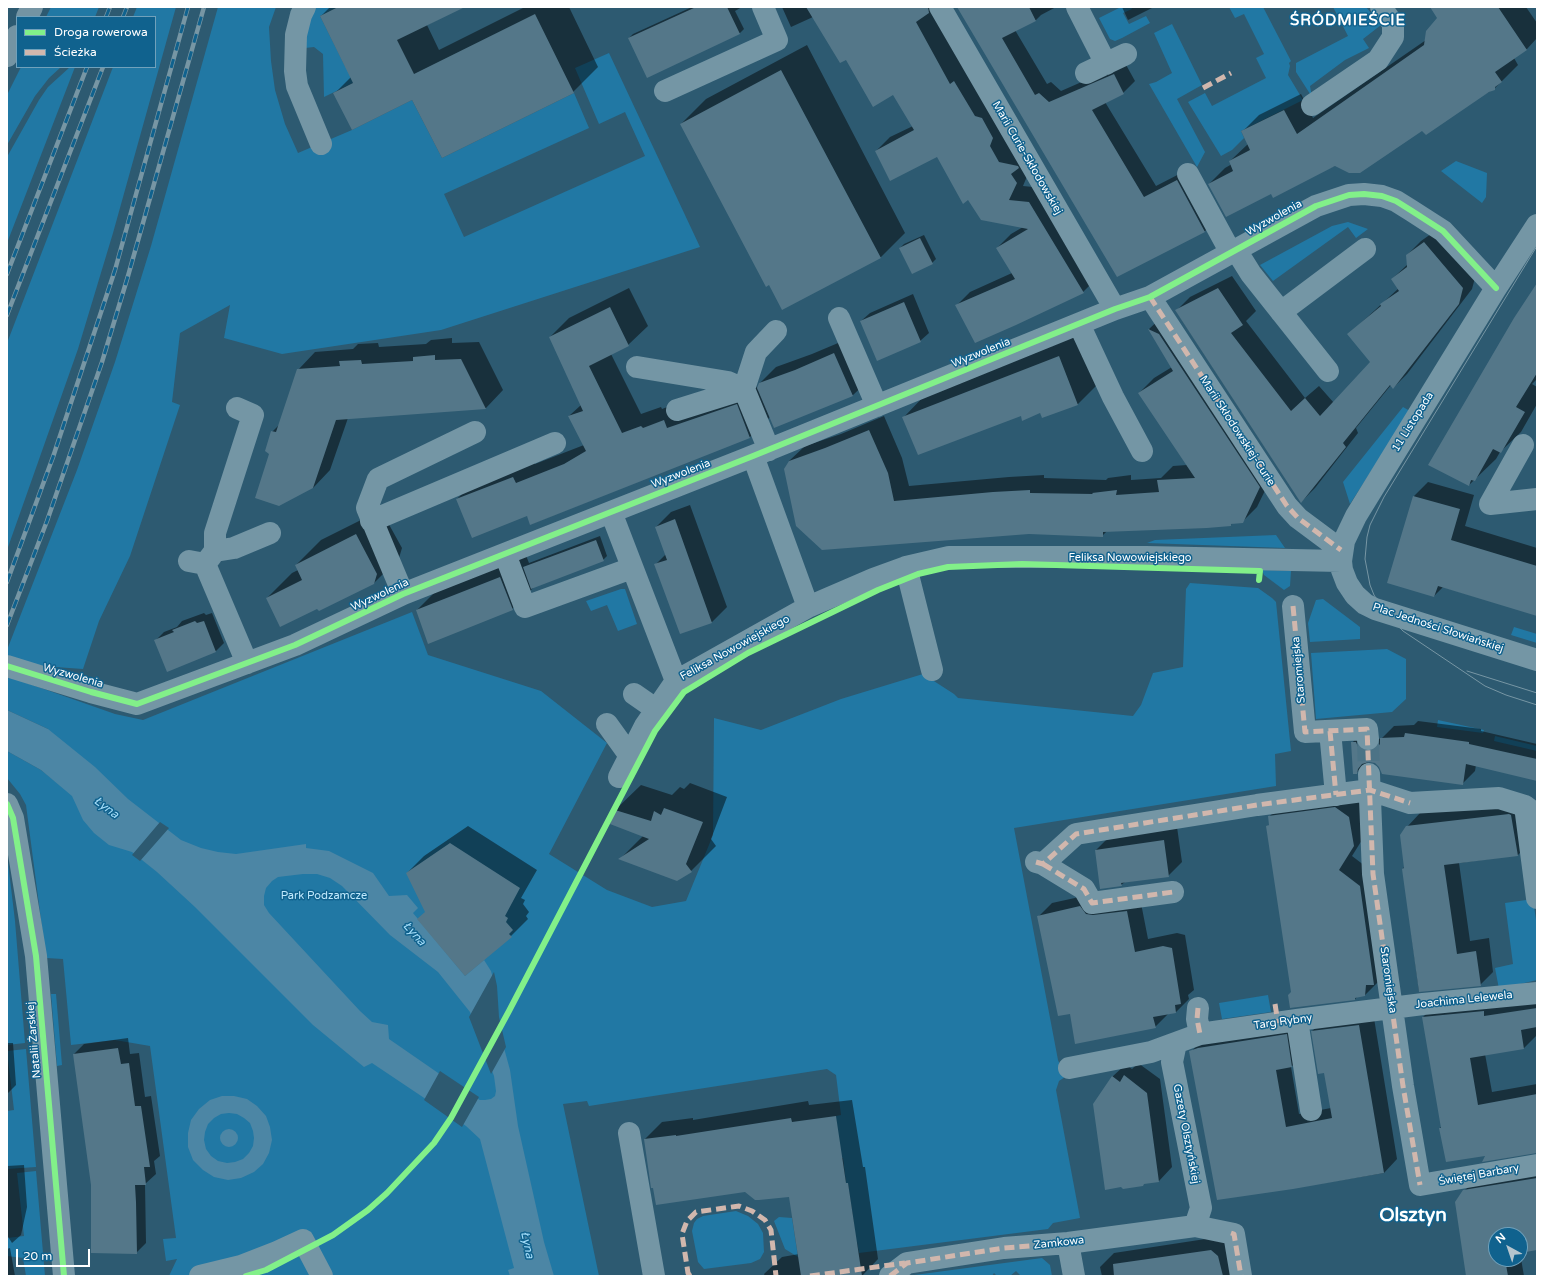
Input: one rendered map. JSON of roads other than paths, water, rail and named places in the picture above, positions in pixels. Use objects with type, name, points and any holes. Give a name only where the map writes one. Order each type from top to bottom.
[{"type":"main road","points":[[28,16],[32,7]]},
{"type":"main road","points":[[7,56],[16,38]]},
{"type":"street","points":[[305,7],[301,15],[296,35],[295,71],[297,86],[321,144]]},
{"type":"street","points":[[665,91],[777,40],[763,7]]},
{"type":"street","name":"Marii Curie-Skłodowskiej","points":[[940,7],[1115,309]]},
{"type":"street","points":[[1077,7],[1106,64]]},
{"type":"street","points":[[1312,105],[1378,60],[1393,37],[1393,24],[1381,7]]},
{"type":"street","points":[[1086,73],[1126,54]]},
{"type":"street","points":[[1188,174],[1234,252],[1328,371]]},
{"type":"street","name":"Wyzwolenia","points":[[9,667],[91,692],[137,704],[295,645],[403,594],[761,453],[1115,309],[1150,297],[1316,206],[1349,195],[1364,194],[1382,196],[1396,201],[1412,211],[1443,231],[1496,288]]},
{"type":"street","name":"11 Listopada","points":[[1341,555],[1344,541],[1356,516],[1496,288],[1537,225]]},
{"type":"street","points":[[1281,312],[1365,249]]},
{"type":"street","name":"Marii Skłodowskiej-Curie","points":[[1150,297],[1287,506],[1298,518],[1341,555]]},
{"type":"street","points":[[839,318],[877,406]]},
{"type":"street","points":[[1079,324],[1113,396],[1142,451]]},
{"type":"street","points":[[776,331],[756,352],[744,389],[761,453],[808,607]]},
{"type":"street","points":[[637,367],[728,382],[744,389]]},
{"type":"street","points":[[677,410],[744,389]]},
{"type":"street","points":[[237,408],[253,415],[215,532],[203,559],[247,663]]},
{"type":"street","points":[[403,594],[371,521],[367,508],[378,479],[475,432]]},
{"type":"street","points":[[371,521],[420,507],[555,443]]},
{"type":"street","points":[[1523,445],[1490,504],[1537,499]]},
{"type":"street","points":[[611,512],[676,681]]},
{"type":"street","points":[[203,559],[270,533]]},
{"type":"street","points":[[505,554],[525,607],[632,568]]},
{"type":"street","name":"Feliksa Nowowiejskiego","points":[[619,777],[646,726],[676,681],[808,607],[873,579],[906,567],[949,557],[1341,555]]},
{"type":"street","name":"Plac Jedności Słowiańskiej","points":[[1341,555],[1342,570],[1347,583],[1355,595],[1365,604],[1375,609],[1537,660]]},
{"type":"street","points":[[906,567],[932,670]]},
{"type":"street","name":"Staromiejska","points":[[1293,606],[1305,732],[1367,729],[1368,739]]},
{"type":"street","points":[[634,694],[657,710]]},
{"type":"street","points":[[607,724],[630,756]]},
{"type":"street","points":[[1330,731],[1336,795]]},
{"type":"street","points":[[1173,892],[1092,903],[1084,890],[1039,863],[1076,834],[1256,805],[1336,795],[1369,782],[1410,803],[1499,798],[1531,811],[1537,898]]},
{"type":"street","name":"Staromiejska","points":[[1369,782],[1373,874],[1402,1086],[1420,1185]]},
{"type":"street","name":"Natalii Żarskiej","points":[[10,811],[36,956],[64,1276]]},
{"type":"street","name":"Joachima Lelewela","points":[[1392,1008],[1537,993]]},
{"type":"street","points":[[1198,1008],[1197,1019],[1200,1034]]},
{"type":"street","name":"Targ Rybny","points":[[1069,1068],[1151,1052],[1200,1034],[1284,1015],[1392,1008]]},
{"type":"street","points":[[1284,1015],[1311,1110]]},
{"type":"street","name":"Gazety Olsztyńskiej","points":[[1176,1042],[1172,1062],[1200,1208],[1195,1226]]},
{"type":"street","points":[[629,1133],[654,1276]]},
{"type":"street","name":"Świętej Barbary","points":[[1420,1185],[1537,1165]]},
{"type":"street","name":"Zamkowa","points":[[890,1276],[907,1263],[1004,1248],[1068,1242],[1195,1226],[1234,1234],[1241,1276]]},
{"type":"street","points":[[200,1276],[246,1264],[304,1240],[322,1276]]},
{"type":"street","points":[[1068,1242],[1074,1276]]},
{"type":"water","name":"Łyna","points":[[7,710],[48,729],[95,767],[128,799],[181,840],[201,848],[236,854],[306,844],[306,848],[329,851],[373,873],[389,896],[407,895],[418,908],[413,913],[465,976],[484,960],[491,971],[495,986],[501,1037],[510,1070],[518,1126],[544,1242],[554,1276],[510,1276],[508,1270],[514,1268],[480,1139],[466,1126],[372,1063],[364,1067],[313,1025],[195,907],[157,872],[132,852],[109,845],[94,833],[83,820],[72,796],[41,770],[7,751]],"holes":[[[317,874],[330,878],[342,886],[390,935],[438,972],[470,1012],[494,1076],[496,1091],[495,1096],[491,1099],[480,1100],[470,1095],[389,1039],[388,1025],[372,1022],[360,1011],[269,913],[264,905],[264,896],[266,888],[272,881],[278,877]]]},
{"type":"water","points":[[222,1096],[234,1096],[247,1099],[257,1106],[266,1116],[270,1127],[272,1140],[269,1153],[263,1164],[254,1172],[241,1178],[228,1180],[214,1177],[203,1170],[193,1160],[188,1147],[188,1133],[191,1120],[199,1109],[210,1100]],"holes":[[[221,1114],[237,1114],[250,1123],[254,1138],[253,1146],[243,1159],[227,1163],[218,1161],[211,1156],[206,1149],[204,1140],[208,1124]]]},
{"type":"water","points":[[229,1129],[235,1132],[238,1138],[235,1144],[229,1147],[223,1144],[220,1138],[223,1132]]},
{"type":"tunnel","points":[[1368,739],[1369,774]]},
{"type":"tram line","points":[[1537,246],[1384,497],[1370,525],[1367,537],[1365,559],[1370,585],[1374,595],[1385,612],[1403,631],[1485,686],[1506,695],[1537,705]]},
{"type":"tram line","points":[[1467,671],[1537,693]]},
{"type":"railway","points":[[106,16],[110,7]]},
{"type":"railway","points":[[123,16],[127,7]]},
{"type":"railway","points":[[7,582],[53,457],[115,270],[188,7]]},
{"type":"railway","points":[[7,625],[47,521],[102,362],[128,276],[204,7]]},
{"type":"railway","points":[[7,274],[87,68]]},
{"type":"railway","points":[[7,315],[103,68]]},
{"type":"district","name":"ŚRÓDMIEŚCIE","points":[[1348,21]]},
{"type":"district","name":"Olsztyn","points":[[1413,1216]]},
{"type":"park label","name":"Park Podzamcze","points":[[324,896]]}]
